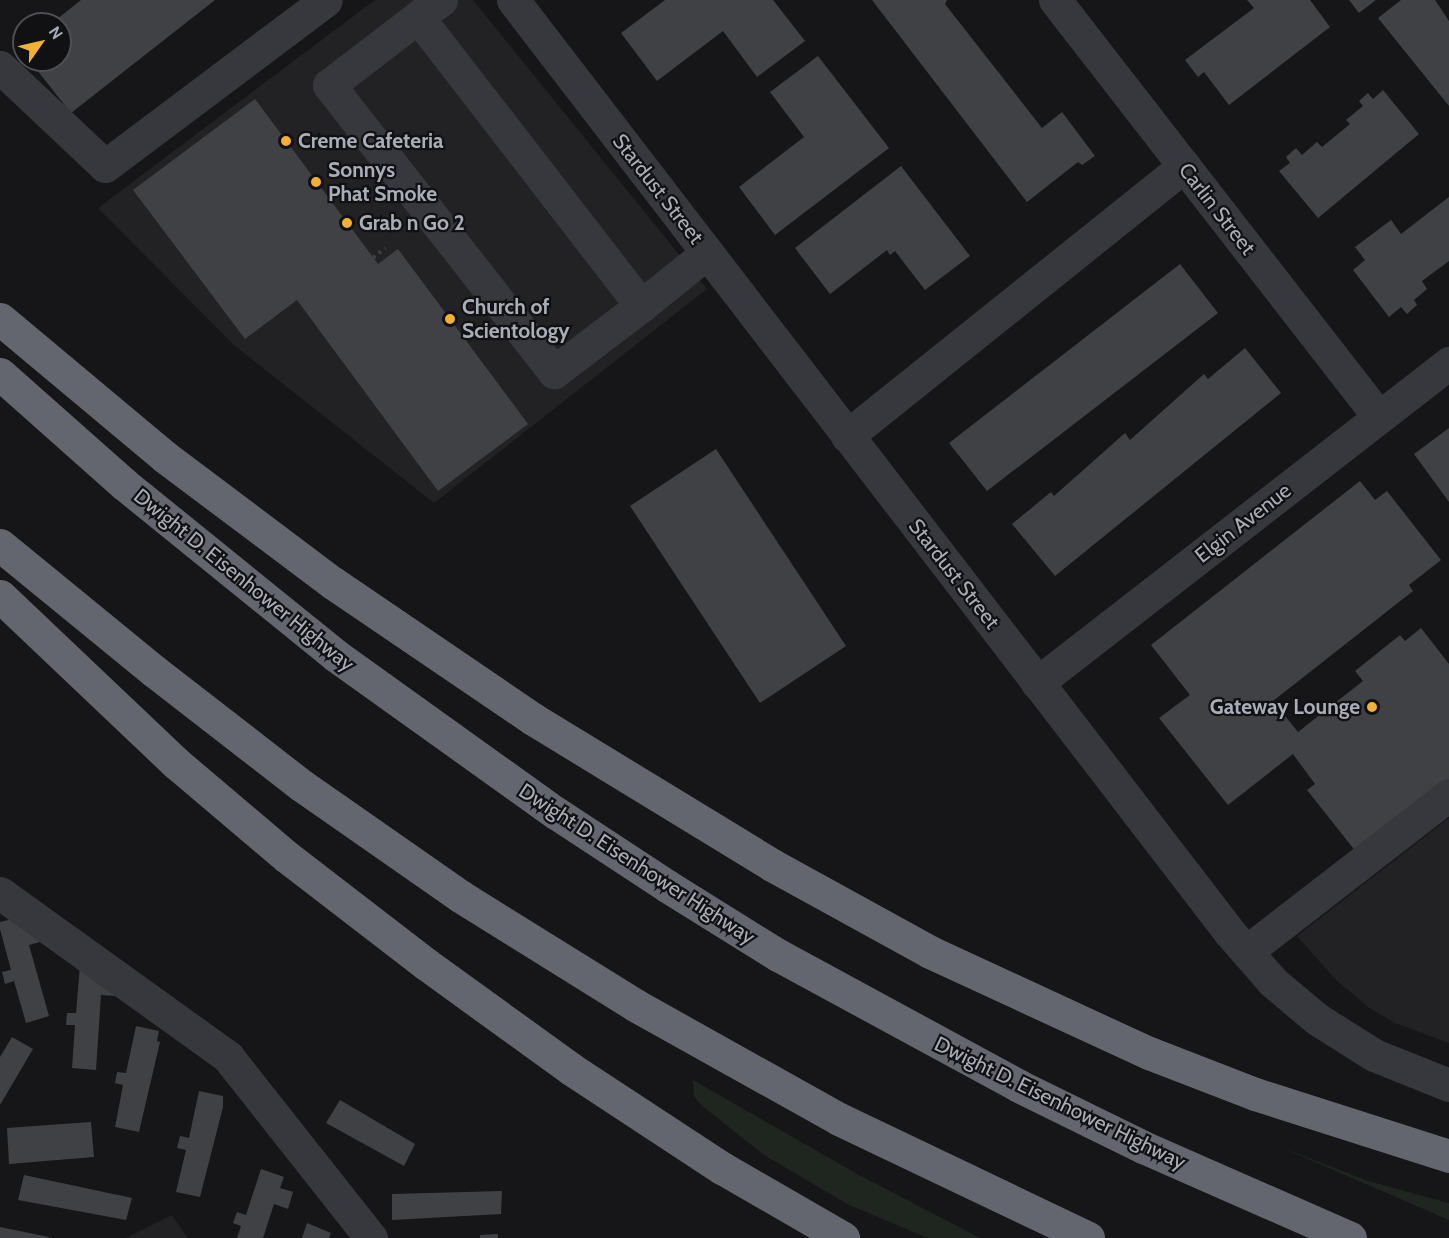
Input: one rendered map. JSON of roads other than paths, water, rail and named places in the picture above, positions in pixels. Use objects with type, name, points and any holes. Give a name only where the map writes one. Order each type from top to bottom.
[{"type":"highway","points":[[0,319],[165,457],[333,582],[533,719],[772,865],[930,952],[1149,1053],[1255,1094],[1449,1156]]},
{"type":"highway","name":"Dwight D. Eisenhower Highway","points":[[0,374],[124,484],[335,655],[546,807],[667,886],[778,955],[1019,1086],[1185,1166],[1350,1238]]},
{"type":"highway","points":[[0,544],[145,664],[301,785],[460,896],[635,1005],[838,1119],[1088,1238]]},
{"type":"highway","points":[[0,596],[176,763],[287,857],[426,964],[571,1069],[712,1161],[843,1238]]},
{"type":"street","points":[[0,68],[105,166],[326,0]]},
{"type":"street","name":"Stardust Street","points":[[513,0],[1037,683],[1273,982],[1317,1019],[1374,1055],[1449,1085]]},
{"type":"street","name":"Carlin Street","points":[[1056,0],[1379,417]]},
{"type":"street","points":[[641,306],[429,9],[329,85],[554,372],[641,306],[707,253]]},
{"type":"street","points":[[847,436],[1185,166]]},
{"type":"street","name":"Elgin Avenue","points":[[1037,683],[1449,363]]},
{"type":"street","points":[[1247,951],[1449,795]]},
{"type":"street","points":[[0,893],[228,1057],[371,1238]]},
{"type":"place","name":"Creme Cafeteria","points":[[286,141]]},
{"type":"place","name":"Sonnys Phat Smoke","points":[[316,182]]},
{"type":"place","name":"Grab n Go 2","points":[[347,223]]},
{"type":"place","name":"Church of Scientology","points":[[450,319]]},
{"type":"place","name":"Gateway Lounge","points":[[1372,707]]}]
